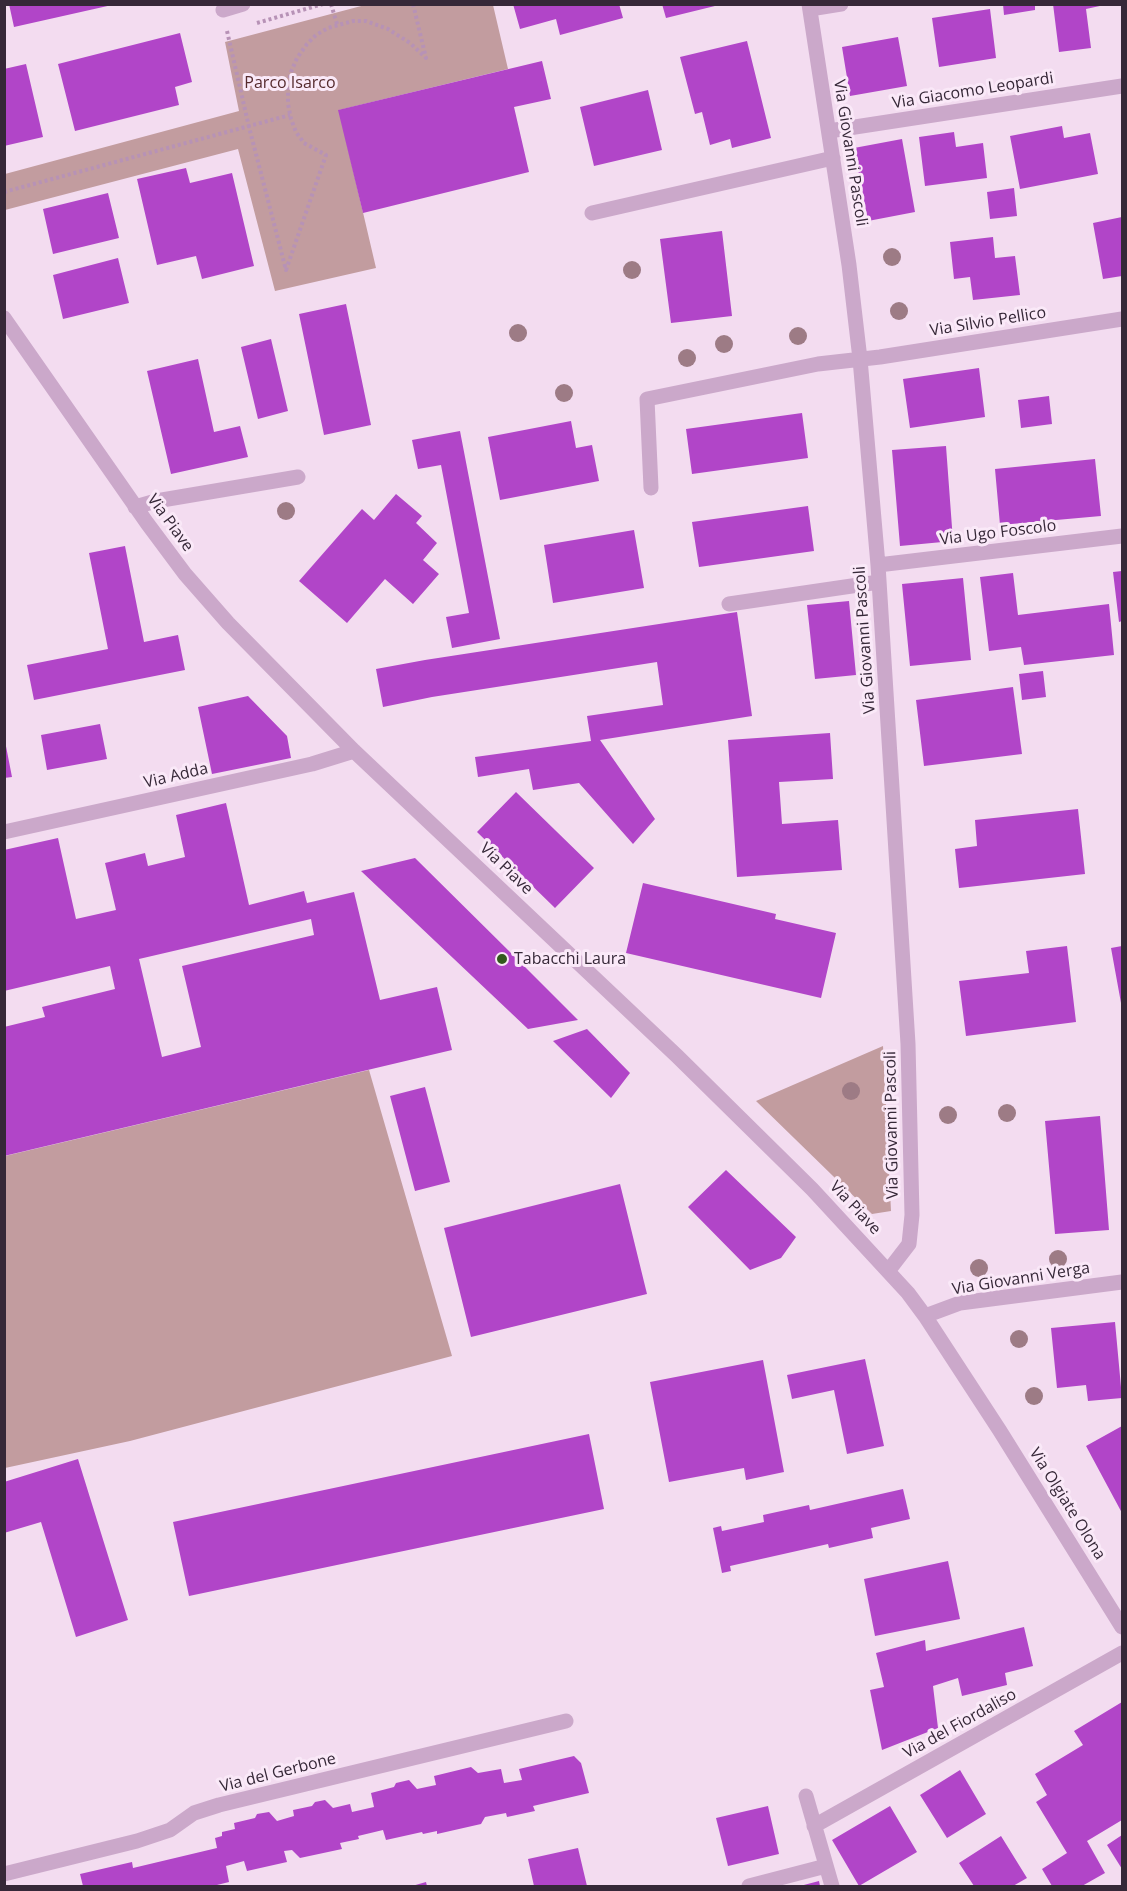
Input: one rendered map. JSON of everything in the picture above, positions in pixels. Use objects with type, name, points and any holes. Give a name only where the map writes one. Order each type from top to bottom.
[{"type":"street","points":[[223,10],[243,4]]},
{"type":"street","points":[[810,7],[841,4]]},
{"type":"street","name":"Via Giovanni Pascoli","points":[[810,7],[860,359],[878,565],[908,1044],[912,1215],[909,1244],[889,1270]]},
{"type":"street","name":"Via Giacomo Leopardi","points":[[829,130],[1122,86]]},
{"type":"street","points":[[592,213],[833,158]]},
{"type":"street","name":"Via Piave","points":[[4,318],[135,507],[185,574],[228,623],[354,751],[677,1056],[812,1189],[889,1270],[925,1316],[1000,1431]]},
{"type":"street","name":"Via Silvio Pellico","points":[[651,488],[647,399],[818,364],[1122,319]]},
{"type":"street","points":[[135,507],[156,501],[298,477]]},
{"type":"street","name":"Via Ugo Foscolo","points":[[878,565],[1122,536]]},
{"type":"street","points":[[729,604],[879,582]]},
{"type":"street","name":"Via Adda","points":[[4,832],[312,764],[354,751]]},
{"type":"street","name":"Via Giovanni Verga","points":[[925,1316],[960,1304],[1122,1282]]},
{"type":"street","name":"Via Olgiate Olona","points":[[1000,1431],[1122,1627]]},
{"type":"street","name":"Via del Fiordaliso","points":[[814,1826],[1122,1653]]},
{"type":"street","name":"Via del Gerbone","points":[[4,1874],[148,1838],[170,1830],[194,1813],[219,1805],[566,1721]]},
{"type":"street","points":[[806,1796],[832,1887]]},
{"type":"street","points":[[749,1887],[826,1866]]},
{"type":"path","points":[[249,25],[323,4]]},
{"type":"path","points":[[331,4],[337,24]]},
{"type":"path","points":[[223,10],[249,127],[286,270],[326,155],[304,142],[296,132],[290,115],[288,87],[297,58],[316,36],[337,24],[353,21],[379,24],[399,35],[426,58],[413,4]]},
{"type":"path","points":[[4,192],[290,115]]},
{"type":"green space","name":"Parco Isarco","points":[[365,5],[493,5],[508,69],[339,110],[376,268],[275,291],[238,149],[5,210],[5,174],[239,111],[225,42]]},
{"type":"green space","points":[[883,1046],[891,1211],[872,1214],[756,1101]]},
{"type":"green space","points":[[369,1070],[452,1356],[130,1441],[5,1468],[5,1156]]},
{"type":"building","points":[[9,4],[112,4],[112,5],[14,27]]},
{"type":"building","points":[[513,4],[619,4],[623,18],[560,35],[556,19],[520,29]]},
{"type":"building","points":[[662,4],[719,4],[719,5],[666,18]]},
{"type":"building","points":[[1003,4],[1035,4],[1035,10],[1004,15]]},
{"type":"building","points":[[1053,4],[1109,4],[1086,9],[1091,48],[1059,52]]},
{"type":"building","points":[[990,9],[996,58],[939,67],[932,18]]},
{"type":"building","points":[[180,33],[192,82],[175,87],[179,105],[75,131],[58,64]]},
{"type":"building","points":[[898,37],[907,86],[850,96],[842,47]]},
{"type":"building","points":[[747,41],[771,138],[732,148],[730,139],[710,145],[702,112],[695,114],[680,57]]},
{"type":"building","points":[[542,61],[551,99],[514,107],[529,172],[363,213],[338,110]]},
{"type":"building","points":[[26,64],[43,137],[4,146],[4,69]]},
{"type":"building","points":[[648,90],[662,150],[594,166],[580,107]]},
{"type":"building","points":[[1062,126],[1064,138],[1090,133],[1098,174],[1020,189],[1010,136]]},
{"type":"building","points":[[954,132],[956,147],[983,143],[987,178],[925,186],[919,137]]},
{"type":"building","points":[[902,139],[915,212],[868,221],[854,148]]},
{"type":"building","points":[[186,168],[190,183],[232,173],[254,266],[202,279],[196,256],[157,265],[137,179]]},
{"type":"building","points":[[1014,188],[1017,216],[990,219],[987,192]]},
{"type":"building","points":[[108,193],[119,238],[53,254],[43,209]]},
{"type":"building","points":[[1122,217],[1122,276],[1103,279],[1093,223]]},
{"type":"building","points":[[722,231],[732,316],[671,323],[660,239]]},
{"type":"building","points":[[993,237],[995,258],[1015,256],[1020,295],[973,300],[970,277],[954,279],[950,242]]},
{"type":"building","points":[[118,258],[129,303],[63,319],[53,275]]},
{"type":"building","points":[[346,304],[371,425],[324,435],[299,314]]},
{"type":"building","points":[[271,339],[288,411],[258,419],[241,347]]},
{"type":"building","points":[[198,359],[214,432],[240,426],[248,457],[171,474],[147,371]]},
{"type":"building","points":[[979,368],[985,417],[910,428],[903,379]]},
{"type":"building","points":[[1049,396],[1052,424],[1021,428],[1018,400]]},
{"type":"building","points":[[802,413],[808,458],[692,474],[686,429]]},
{"type":"building","points":[[571,421],[576,448],[592,445],[599,481],[500,500],[488,437]]},
{"type":"building","points":[[460,431],[500,639],[452,648],[446,617],[469,613],[441,465],[418,469],[412,440]]},
{"type":"building","points":[[946,446],[953,541],[900,546],[892,450]]},
{"type":"building","points":[[1095,459],[1101,516],[1000,525],[995,469]]},
{"type":"building","points":[[396,494],[422,516],[416,523],[437,543],[423,560],[439,574],[413,604],[385,579],[347,623],[299,581],[362,509],[374,520]]},
{"type":"building","points":[[808,506],[814,551],[699,567],[692,522]]},
{"type":"building","points":[[634,530],[644,588],[553,603],[544,545]]},
{"type":"building","points":[[125,546],[144,642],[178,635],[185,670],[34,700],[27,665],[108,649],[89,553]]},
{"type":"building","points":[[1122,571],[1122,621],[1119,622],[1113,572]]},
{"type":"building","points":[[1013,573],[1018,615],[1109,604],[1114,655],[1024,665],[1021,647],[989,651],[980,577]]},
{"type":"building","points":[[963,578],[971,660],[910,666],[902,584]]},
{"type":"building","points":[[849,601],[856,675],[815,679],[807,605]]},
{"type":"building","points":[[737,612],[752,716],[600,740],[655,819],[633,844],[579,783],[533,790],[529,769],[478,777],[475,757],[591,741],[587,716],[663,705],[657,662],[432,697],[383,707],[376,669]]},
{"type":"building","points":[[1043,671],[1046,697],[1022,700],[1019,674]]},
{"type":"building","points":[[1013,687],[1022,754],[924,766],[916,700]]},
{"type":"building","points":[[248,696],[287,736],[291,758],[212,774],[198,707]]},
{"type":"building","points":[[100,724],[107,759],[47,770],[41,735]]},
{"type":"building","points":[[830,733],[833,779],[779,782],[782,824],[838,820],[842,870],[737,877],[728,740]]},
{"type":"building","points":[[4,736],[12,777],[4,778]]},
{"type":"building","points":[[516,792],[594,868],[555,908],[477,832]]},
{"type":"building","points":[[226,803],[249,905],[304,891],[307,903],[354,892],[380,1000],[437,987],[452,1050],[4,1156],[4,1027],[45,1017],[42,1007],[115,989],[110,966],[4,991],[4,850],[58,838],[76,919],[116,910],[105,863],[145,853],[148,866],[185,857],[176,815]],"holes":[[[311,919],[314,935],[182,966],[201,1047],[162,1057],[139,959]]]},
{"type":"building","points":[[1078,809],[1085,874],[959,888],[955,849],[977,846],[975,820]]},
{"type":"building","points":[[415,858],[578,1020],[528,1029],[361,871]]},
{"type":"building","points":[[643,883],[776,914],[775,919],[836,933],[821,998],[626,953]]},
{"type":"building","points":[[1067,946],[1076,1022],[966,1036],[959,981],[1029,973],[1026,951]]},
{"type":"building","points":[[1122,946],[1122,1003],[1121,1003],[1111,948]]},
{"type":"building","points":[[587,1029],[630,1073],[611,1098],[553,1041]]},
{"type":"building","points":[[425,1087],[450,1182],[415,1191],[390,1096]]},
{"type":"building","points":[[1100,1116],[1109,1230],[1055,1234],[1045,1121]]},
{"type":"building","points":[[726,1170],[796,1237],[781,1258],[750,1270],[688,1207]]},
{"type":"building","points":[[620,1184],[647,1294],[471,1337],[444,1228]]},
{"type":"building","points":[[1115,1322],[1122,1398],[1088,1401],[1086,1385],[1057,1388],[1051,1328]]},
{"type":"building","points":[[865,1359],[884,1446],[847,1454],[834,1390],[792,1399],[787,1375]]},
{"type":"building","points":[[763,1360],[784,1472],[746,1480],[744,1468],[669,1482],[650,1382]]},
{"type":"building","points":[[1122,1426],[1122,1513],[1086,1446]]},
{"type":"building","points":[[589,1434],[604,1509],[189,1596],[173,1522]]},
{"type":"building","points":[[78,1459],[128,1620],[76,1637],[41,1522],[4,1533],[4,1482]]},
{"type":"building","points":[[903,1489],[910,1519],[871,1528],[873,1538],[829,1548],[828,1544],[730,1566],[731,1571],[722,1573],[713,1528],[721,1526],[722,1531],[764,1522],[763,1515],[809,1505],[810,1510]]},
{"type":"building","points":[[948,1561],[960,1619],[875,1636],[864,1579]]},
{"type":"building","points":[[1024,1627],[1033,1666],[1005,1673],[1007,1685],[962,1696],[958,1678],[933,1686],[938,1728],[882,1750],[870,1690],[884,1687],[876,1653],[925,1640],[926,1651]]},
{"type":"building","points":[[1122,1702],[1122,1820],[1087,1841],[1105,1873],[1082,1886],[1052,1886],[1042,1869],[1067,1853],[1036,1802],[1047,1795],[1035,1774],[1083,1745],[1074,1731]]},
{"type":"building","points":[[574,1756],[581,1763],[589,1793],[533,1806],[535,1811],[507,1817],[506,1813],[485,1817],[481,1824],[437,1834],[437,1831],[423,1834],[422,1832],[386,1840],[383,1830],[340,1843],[342,1849],[300,1858],[292,1850],[284,1851],[287,1862],[247,1871],[244,1861],[226,1866],[229,1882],[213,1886],[83,1886],[80,1874],[132,1862],[133,1868],[217,1848],[215,1838],[222,1836],[222,1832],[235,1829],[234,1823],[255,1818],[257,1814],[269,1812],[277,1821],[294,1816],[293,1810],[312,1806],[315,1802],[325,1800],[333,1808],[350,1804],[352,1812],[374,1807],[371,1793],[394,1787],[396,1783],[409,1780],[417,1789],[436,1785],[434,1776],[471,1767],[478,1773],[501,1769],[504,1783],[522,1780],[519,1769]]},
{"type":"building","points":[[960,1770],[986,1814],[947,1838],[920,1795]]},
{"type":"building","points":[[768,1806],[779,1854],[728,1866],[716,1818]]},
{"type":"building","points":[[890,1806],[917,1852],[859,1886],[832,1840]]},
{"type":"building","points":[[1122,1835],[1122,1869],[1107,1845]]},
{"type":"building","points":[[1001,1836],[1027,1878],[1013,1886],[974,1886],[959,1863]]},
{"type":"building","points":[[578,1848],[587,1886],[534,1886],[528,1859]]},
{"type":"building","points":[[819,1881],[820,1886],[800,1886]]},
{"type":"building","points":[[426,1882],[427,1886],[412,1886]]},
{"type":"place","name":"Tabacchi Laura","points":[[502,959]]}]
